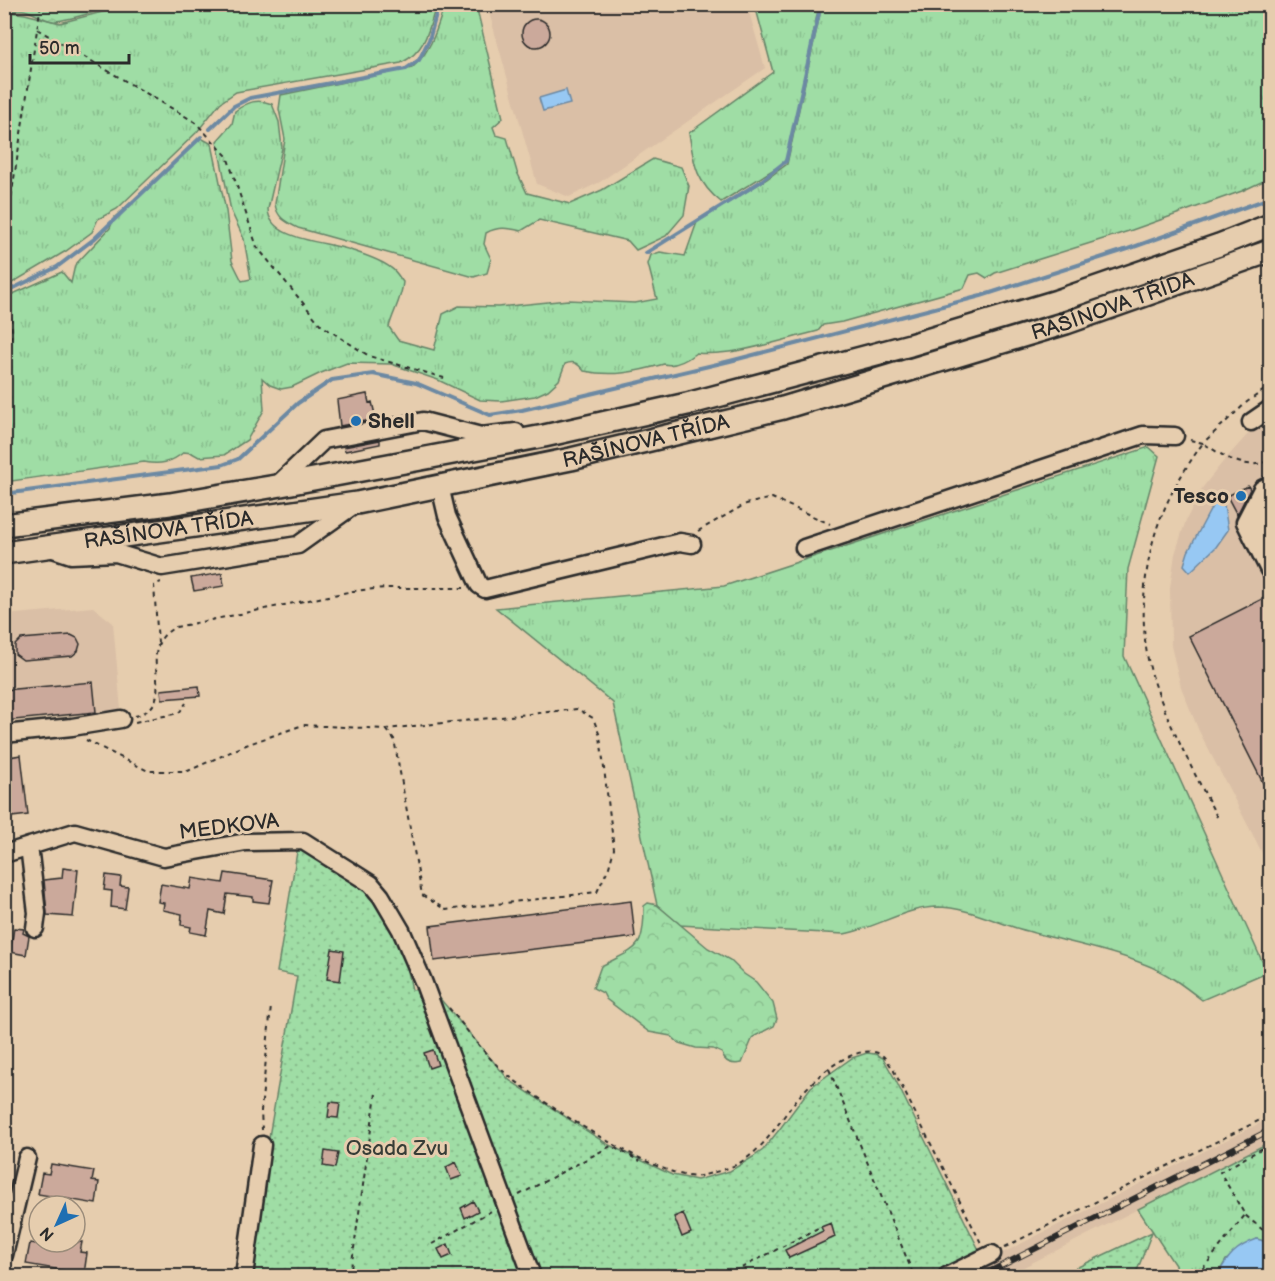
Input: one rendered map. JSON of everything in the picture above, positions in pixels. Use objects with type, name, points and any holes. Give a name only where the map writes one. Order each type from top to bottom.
[{"type":"main road","name":"RAŠÍNOVA TŘÍDA","points":[[4,525],[170,504],[276,486],[544,436],[687,404],[910,345],[1057,301],[1270,225]]},
{"type":"main road","name":"RAŠÍNOVA TŘÍDA","points":[[4,553],[357,503],[571,459],[783,408],[1066,323],[1270,250]]},
{"type":"street","points":[[1251,422],[1270,409]]},
{"type":"street","points":[[276,486],[324,440],[423,421],[481,436],[518,431],[544,436]]},
{"type":"street","points":[[804,548],[1143,435],[1175,436]]},
{"type":"street","points":[[1270,485],[1262,489],[1245,522],[1270,569]]},
{"type":"street","points":[[440,486],[447,516],[480,585],[485,589],[687,543]]},
{"type":"street","points":[[49,548],[71,555],[116,553],[162,567],[298,545],[357,503]]},
{"type":"street","points":[[1254,505],[1270,538]]},
{"type":"street","points":[[4,734],[118,720]]},
{"type":"street","name":"MEDKOVA","points":[[4,854],[75,832],[164,857],[246,842],[303,841],[371,884],[401,930],[426,988],[532,1276]]},
{"type":"street","points":[[29,846],[37,913],[35,928]]},
{"type":"street","points":[[244,1276],[262,1145]]},
{"type":"street","points":[[4,1255],[27,1158]]},
{"type":"street","points":[[947,1276],[992,1254]]},
{"type":"path","points":[[4,375],[12,332],[5,237],[41,4]]},
{"type":"path","points":[[37,29],[195,122],[227,156],[257,247],[321,325],[369,356],[444,378]]},
{"type":"path","points":[[1216,817],[1174,733],[1152,673],[1144,623],[1147,571],[1163,512],[1176,485],[1203,443],[1247,402],[1270,386]]},
{"type":"path","points":[[1196,441],[1231,461],[1260,465],[1270,460]]},
{"type":"path","points":[[687,543],[708,524],[746,504],[772,498],[852,533]]},
{"type":"path","points":[[118,720],[143,714],[157,699],[155,653],[158,643],[154,585],[164,581]]},
{"type":"path","points":[[158,643],[165,634],[176,627],[353,591],[385,588],[485,589]]},
{"type":"path","points":[[118,720],[122,724],[179,713],[186,703]]},
{"type":"path","points":[[72,727],[86,741],[148,771],[188,771],[246,745],[303,725],[386,729],[577,709],[593,718],[600,736],[614,849],[609,867],[597,892],[446,910],[422,895],[394,739],[386,729]]},
{"type":"path","points":[[262,1145],[261,1111],[271,1005]]},
{"type":"path","points":[[450,1008],[500,1069],[517,1083],[594,1134],[645,1160],[683,1175],[697,1177],[729,1168],[746,1159],[767,1139],[810,1084],[850,1055],[868,1050],[884,1057],[915,1111],[968,1220],[980,1241],[992,1254],[1270,1115]]},
{"type":"path","points":[[829,1069],[914,1276]]},
{"type":"path","points":[[350,1276],[376,1094]]},
{"type":"path","points":[[1270,1144],[1220,1172],[1245,1215],[1270,1236]]},
{"type":"path","points":[[432,1244],[611,1146],[640,1161]]},
{"type":"path","points":[[1197,1276],[1245,1215]]},
{"type":"path","points":[[726,1276],[818,1228]]},
{"type":"shaded area","points":[[487,5],[747,5],[765,68],[600,182],[569,197],[537,184]]},
{"type":"shaded area","points":[[1270,419],[1270,868],[1199,731],[1181,687],[1171,646],[1170,588],[1175,554],[1186,520],[1203,487],[1248,434]]},
{"type":"shaded area","points":[[93,607],[113,623],[121,710],[5,720],[5,615]]},
{"type":"shaded area","points":[[1270,1118],[1270,1142],[1006,1276],[957,1276]]},
{"type":"green space","points":[[5,4],[121,5],[53,21],[25,10],[13,11],[5,15]]},
{"type":"green space","points":[[445,4],[476,5],[503,118],[493,127],[496,135],[507,138],[517,172],[527,193],[570,204],[602,190],[653,159],[681,167],[689,186],[684,215],[666,236],[636,250],[628,241],[539,220],[521,231],[499,228],[486,233],[484,244],[491,259],[487,273],[474,277],[298,228],[280,216],[275,204],[285,139],[279,109],[281,95],[412,68],[429,47]]},
{"type":"green space","points":[[129,5],[436,5],[421,46],[401,63],[236,92],[220,103],[197,132],[117,209],[98,219],[92,232],[66,251],[10,284],[13,294],[62,272],[71,283],[75,265],[110,228],[114,218],[201,138],[212,144],[226,211],[232,261],[242,281],[251,279],[244,239],[231,211],[217,141],[232,124],[235,111],[248,103],[257,101],[272,104],[279,122],[282,148],[268,209],[271,220],[278,228],[289,234],[363,254],[394,271],[403,282],[389,327],[398,340],[434,350],[443,314],[459,306],[498,307],[568,300],[635,303],[657,299],[648,264],[651,255],[660,252],[685,256],[697,222],[787,164],[822,5],[1270,5],[1270,178],[1242,191],[1132,230],[995,273],[987,278],[979,273],[970,275],[964,288],[842,322],[823,325],[818,331],[757,347],[725,353],[696,353],[677,364],[664,364],[624,373],[604,374],[584,371],[576,363],[571,362],[565,364],[559,380],[548,390],[535,396],[501,401],[480,400],[438,380],[391,364],[347,363],[292,387],[281,389],[270,385],[262,378],[264,410],[247,440],[224,455],[199,457],[184,452],[175,459],[165,462],[144,462],[5,482],[4,295],[7,294],[4,289],[4,15],[10,12],[25,14],[60,23]]},
{"type":"green space","points":[[755,5],[819,5],[792,142],[784,163],[721,202],[706,187],[697,171],[689,133],[773,72]]},
{"type":"green space","points":[[1149,447],[1159,456],[1128,569],[1124,656],[1267,972],[1202,1000],[1167,975],[1129,958],[1020,929],[969,912],[947,908],[924,908],[844,934],[679,925],[657,905],[613,703],[496,608],[724,586]]},
{"type":"green space","name":"Osada Zvu","points":[[298,846],[316,856],[337,874],[370,889],[403,948],[412,990],[431,988],[509,1080],[607,1144],[672,1175],[697,1180],[730,1171],[763,1150],[811,1087],[852,1058],[867,1053],[883,1058],[979,1250],[929,1276],[250,1276],[270,1131],[297,976],[277,972]]},
{"type":"green space","points":[[648,903],[657,905],[708,948],[730,960],[756,982],[773,1003],[777,1019],[774,1026],[753,1037],[742,1063],[729,1062],[722,1053],[713,1049],[696,1048],[679,1043],[671,1036],[649,1032],[606,999],[603,993],[593,988],[601,966],[631,951],[640,940],[644,906]]},
{"type":"green space","points":[[1270,1142],[1270,1243],[1257,1239],[1226,1260],[1217,1276],[1182,1276],[1138,1209]]},
{"type":"green space","points":[[1152,1232],[1135,1276],[1059,1276]]},
{"type":"water","points":[[566,90],[570,104],[543,111],[539,98]]},
{"type":"water","points":[[1215,501],[1224,505],[1228,530],[1216,547],[1190,572],[1184,565],[1188,552]]},
{"type":"water","points":[[1257,1239],[1270,1243],[1270,1276],[1217,1276],[1233,1253],[1243,1245]]},
{"type":"building","points":[[536,19],[546,23],[550,33],[546,43],[536,47],[526,43],[522,33],[526,23]]},
{"type":"building","points":[[367,394],[369,403],[372,402],[376,419],[340,426],[337,400]]},
{"type":"building","points":[[380,440],[380,444],[345,451],[344,447]]},
{"type":"building","name":"Tesco","points":[[1248,486],[1250,489],[1237,515],[1227,496]]},
{"type":"building","points":[[222,573],[224,586],[194,591],[191,578]]},
{"type":"building","points":[[1270,595],[1270,797],[1189,636]]},
{"type":"building","points":[[71,635],[77,638],[80,644],[78,651],[72,656],[23,660],[15,654],[15,645],[21,639]]},
{"type":"building","points":[[93,682],[96,712],[4,721],[4,690]]},
{"type":"building","points":[[199,686],[200,696],[162,699],[161,690]]},
{"type":"building","points":[[21,755],[28,815],[4,818],[4,758]]},
{"type":"building","points":[[63,868],[78,870],[73,917],[47,915],[44,880],[62,878]]},
{"type":"building","points":[[225,873],[273,880],[269,903],[253,901],[253,897],[227,894],[224,914],[210,911],[206,935],[190,932],[191,927],[181,925],[182,914],[163,910],[164,903],[158,902],[161,884],[190,889],[192,878],[223,883]]},
{"type":"building","points":[[106,875],[121,877],[120,886],[128,887],[125,909],[111,907],[112,891],[104,890]]},
{"type":"building","points":[[631,901],[635,937],[434,961],[430,926]]},
{"type":"building","points":[[14,928],[24,929],[23,933],[29,936],[26,955],[10,952]]},
{"type":"building","points":[[332,949],[344,951],[340,981],[327,979]]},
{"type":"building","points":[[433,1050],[438,1065],[429,1068],[424,1053]]},
{"type":"building","points":[[330,1102],[340,1103],[338,1118],[328,1117]]},
{"type":"building","points":[[325,1151],[338,1153],[335,1168],[323,1166]]},
{"type":"building","points":[[456,1162],[462,1176],[451,1180],[446,1167]]},
{"type":"building","points":[[51,1164],[94,1171],[92,1181],[99,1182],[96,1204],[87,1202],[87,1194],[38,1194],[42,1173],[49,1174]]},
{"type":"building","points":[[473,1201],[478,1211],[465,1218],[461,1208]]},
{"type":"building","points":[[683,1213],[691,1233],[682,1237],[674,1217]]},
{"type":"building","points":[[831,1223],[835,1237],[789,1258],[785,1250],[823,1231],[821,1227]]},
{"type":"building","points":[[448,1244],[452,1255],[443,1259],[438,1249]]},
{"type":"building","points":[[28,1254],[87,1254],[84,1274],[26,1264]]},
{"type":"waterway","points":[[210,129],[234,106],[250,98],[406,69],[419,60],[429,40],[439,4]]},
{"type":"waterway","points":[[646,253],[760,182],[786,161],[821,4]]},
{"type":"waterway","points":[[14,288],[57,267],[94,239],[201,137]]},
{"type":"waterway","points":[[4,494],[222,465],[238,459],[298,403],[332,380],[373,374],[416,383],[490,415],[522,410],[730,361],[981,296],[1128,249],[1270,198]]},
{"type":"railway","points":[[981,1276],[1270,1130]]},
{"type":"place","name":"Shell","points":[[356,421]]},
{"type":"place","name":"Tesco","points":[[1241,496]]}]
